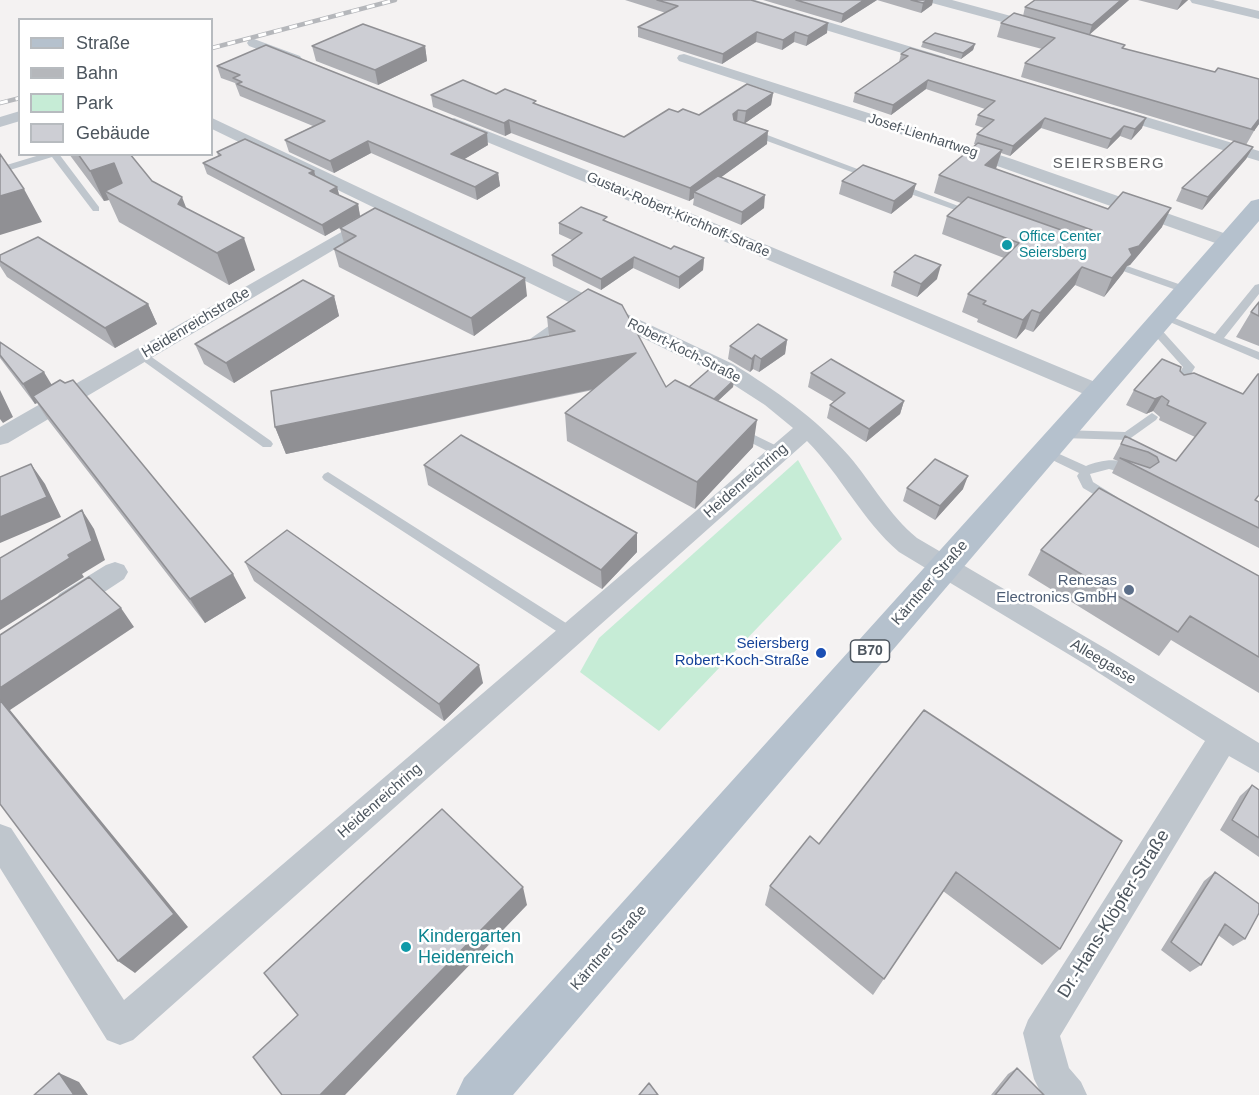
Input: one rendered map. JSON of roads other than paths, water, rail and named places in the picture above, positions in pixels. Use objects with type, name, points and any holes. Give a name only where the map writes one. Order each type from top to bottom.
[{"type":"main road","name":"Kärntner Straße","points":[[481,1095],[1099,392],[1259,206]]},
{"type":"street","points":[[741,0],[954,64]]},
{"type":"street","points":[[937,0],[1052,31]]},
{"type":"street","points":[[1197,0],[1259,15]]},
{"type":"street","points":[[254,43],[308,64]]},
{"type":"street","name":"Josef-Lienhartweg","points":[[684,58],[1006,163],[1228,241]]},
{"type":"street","points":[[1096,107],[1259,156]]},
{"type":"street","name":"Gustav-Robert-Kirchhoff-Straße","points":[[436,115],[1099,392]]},
{"type":"street","points":[[0,122],[18,118]]},
{"type":"street","name":"Robert-Koch-Straße","points":[[213,123],[725,369],[761,391],[807,428],[843,465],[887,527],[908,545],[945,567]]},
{"type":"street","name":"Heidenreichstraße","points":[[0,437],[391,208]]},
{"type":"street","name":"Heidenreichring","points":[[0,839],[120,1027],[807,428]]},
{"type":"street","name":"Alleegasse","points":[[945,567],[1259,759]]},
{"type":"street","points":[[48,616],[115,572]]},
{"type":"street","name":"Dr.-Hans-Klöpfer-Straße","points":[[1068,1095],[1053,1079],[1041,1033],[1224,737]]},
{"type":"lane","points":[[738,128],[983,217]]},
{"type":"lane","points":[[0,170],[47,156]]},
{"type":"lane","points":[[56,156],[96,209]]},
{"type":"lane","points":[[1127,268],[1168,312],[1217,339],[1259,356]]},
{"type":"lane","points":[[1217,339],[1259,287]]},
{"type":"lane","points":[[534,341],[586,302]]},
{"type":"lane","points":[[1168,312],[1189,367],[1179,385]]},
{"type":"lane","points":[[143,355],[267,444]]},
{"type":"lane","points":[[1054,443],[1128,436],[1152,417]]},
{"type":"lane","points":[[728,426],[779,452]]},
{"type":"lane","points":[[1054,443],[1086,471]]},
{"type":"lane","points":[[1126,507],[1088,485],[1083,476],[1086,471],[1096,466],[1112,464],[1122,465],[1143,476]]},
{"type":"lane","points":[[328,477],[572,634]]},
{"type":"railway","points":[[213,48],[395,0]]},
{"type":"railway","points":[[0,103],[18,98]]},
{"type":"place","name":"Office Center Seiersberg","points":[[1007,245]]},
{"type":"place","name":"Renesas Electronics GmbH","points":[[1129,590]]},
{"type":"place","name":"Seiersberg Robert-Koch-Straße","points":[[821,653]]},
{"type":"place","name":"Kindergarten Heidenreich","points":[[406,947]]},
{"type":"district","name":"SEIERSBERG","points":[[1109,164]]}]
